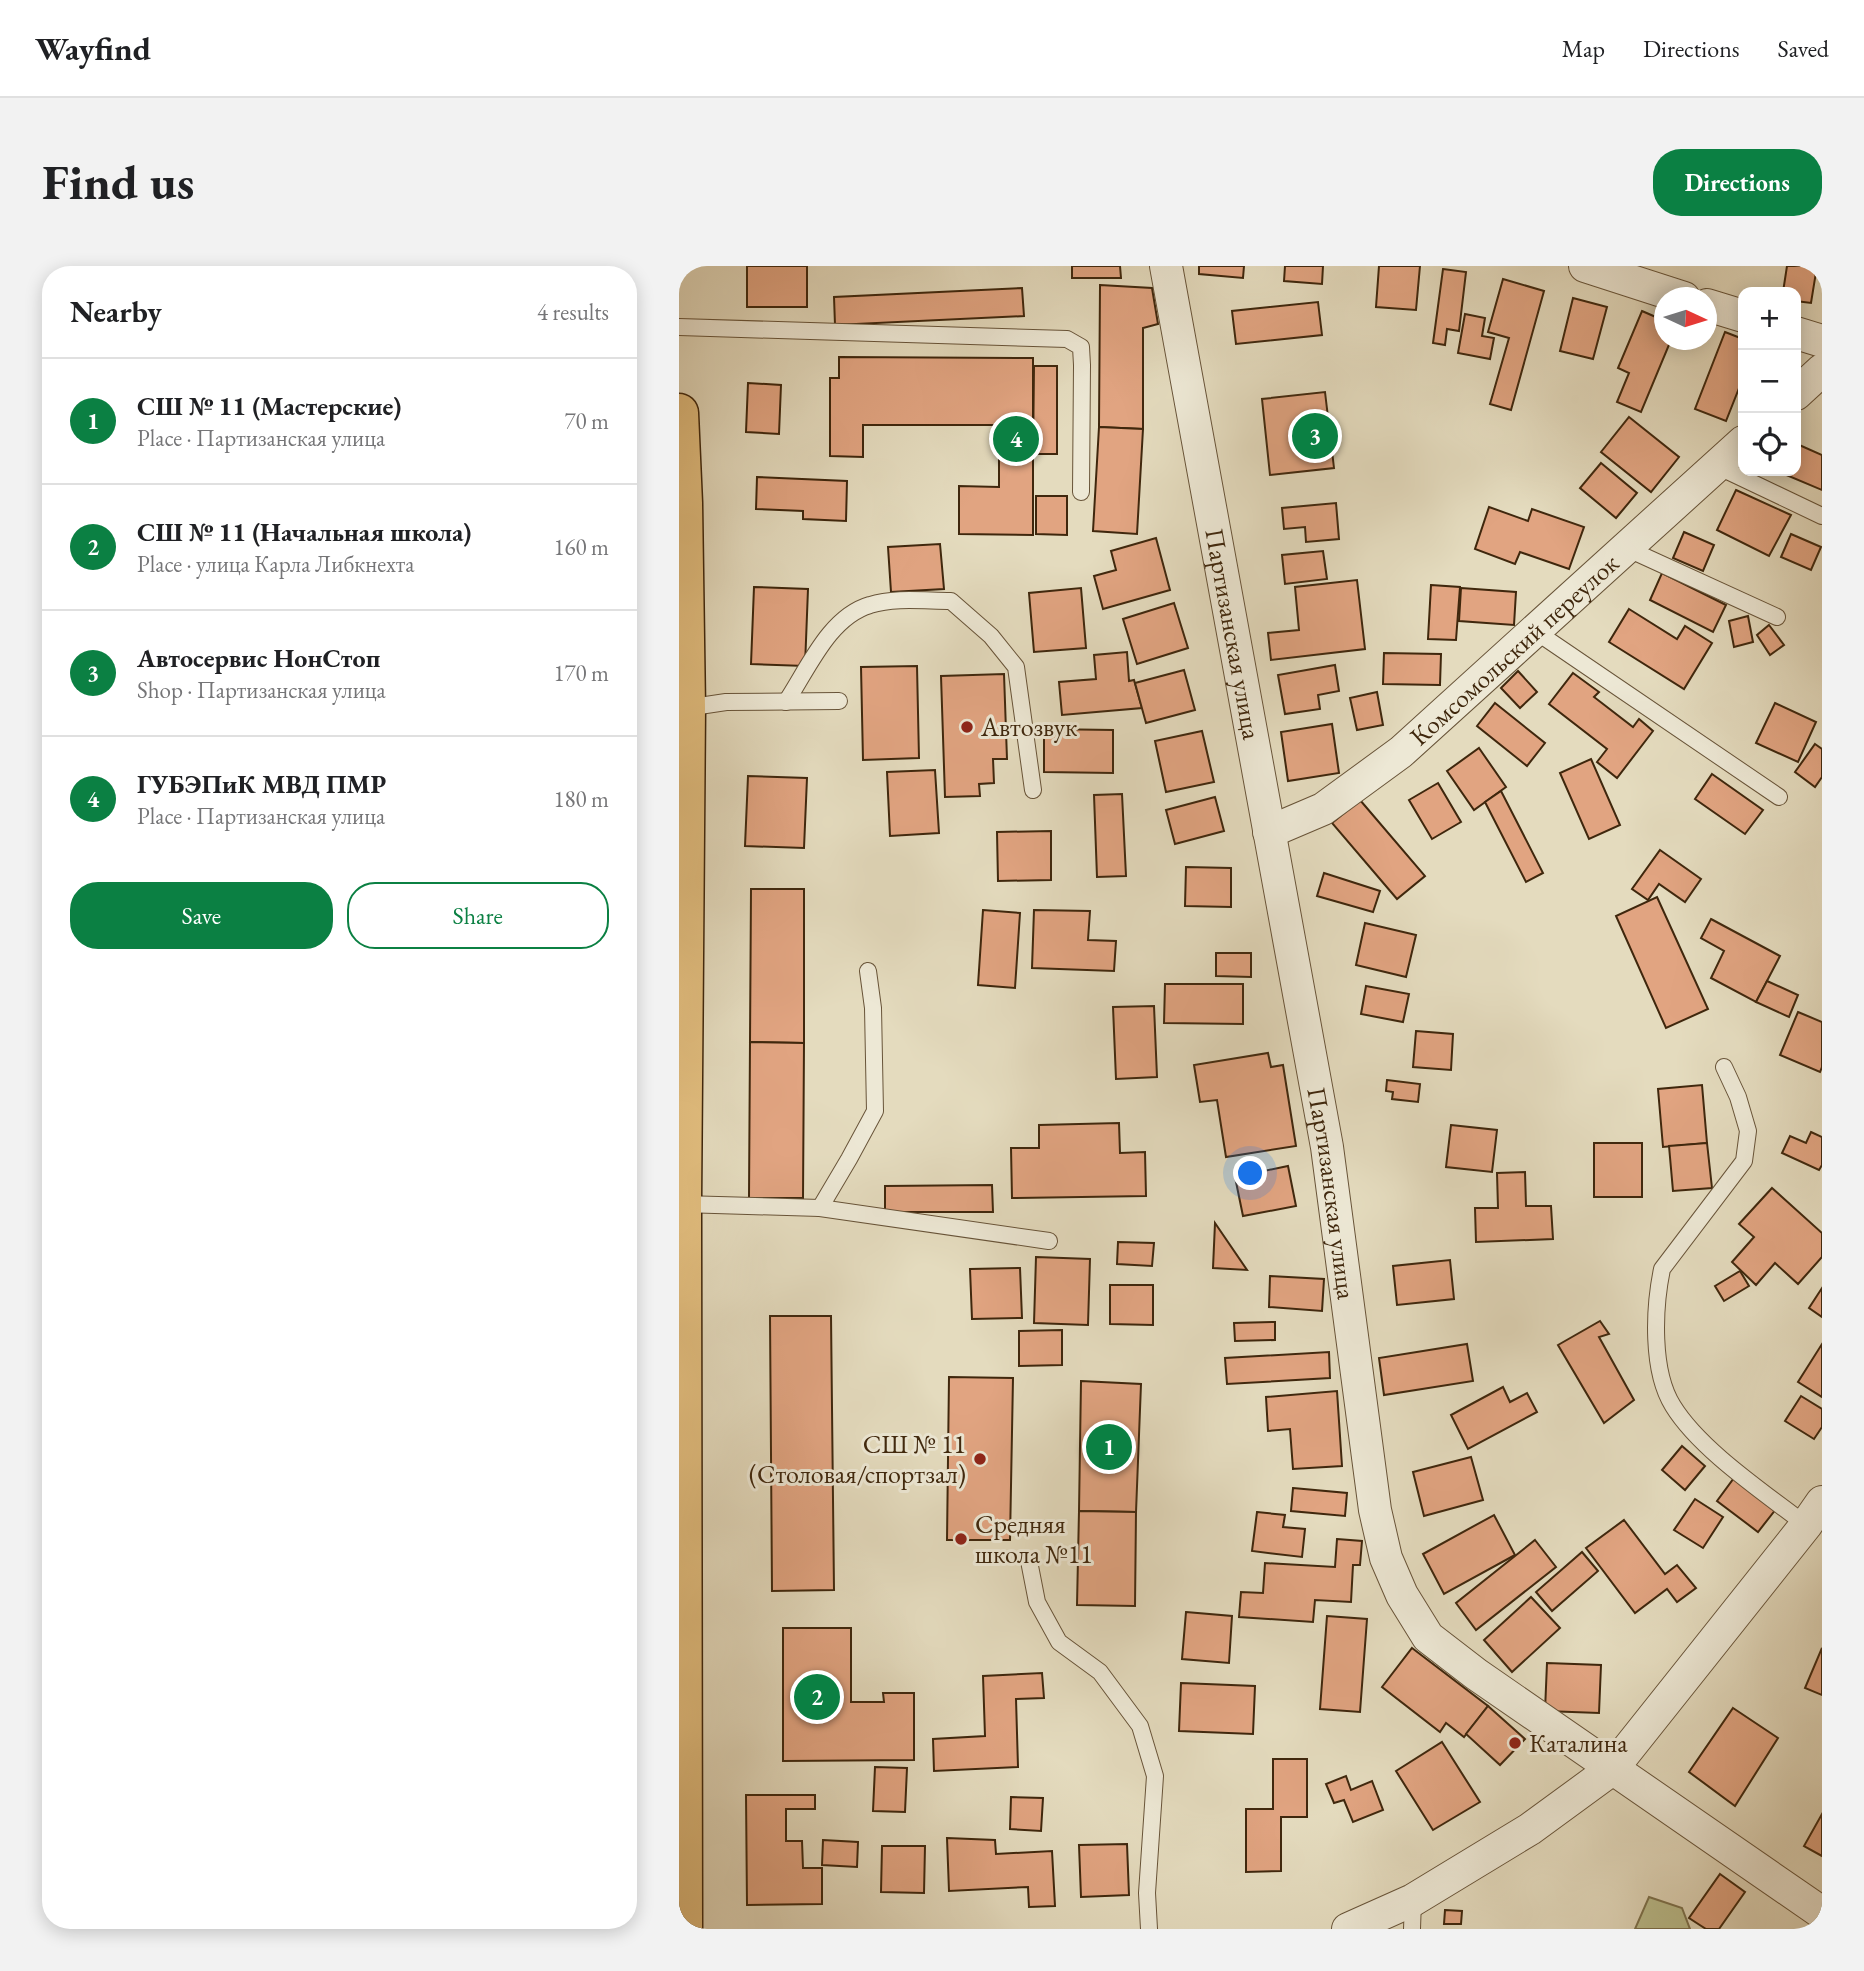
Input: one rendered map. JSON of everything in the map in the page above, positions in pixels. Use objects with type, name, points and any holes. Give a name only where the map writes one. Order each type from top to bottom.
[{"type":"main road","points":[[679,413],[686,708],[682,926],[681,1913]]},
{"type":"street","name":"Партизанская улица","points":[[1166,266],[1327,1147],[1375,1510],[1387,1558],[1402,1595],[1429,1637],[1476,1674],[1822,1913]]},
{"type":"street","points":[[1585,266],[1654,288]]},
{"type":"street","points":[[1717,308],[1738,315]]},
{"type":"street","points":[[1801,335],[1822,341]]},
{"type":"street","points":[[1801,389],[1822,370]]},
{"type":"street","name":"Комсомольский переулок","points":[[1269,832],[1323,808],[1401,752],[1738,447]]},
{"type":"street","points":[[1348,1929],[1412,1915],[1612,1769],[1814,1513]]},
{"type":"lane","points":[[679,327],[1067,339],[1080,348],[1082,365],[1081,492]]},
{"type":"lane","points":[[1717,466],[1822,516]]},
{"type":"lane","points":[[1626,548],[1777,617]]},
{"type":"lane","points":[[786,702],[832,630],[848,616],[869,605],[893,601],[951,601],[991,636],[1016,667],[1033,790]]},
{"type":"lane","points":[[1535,631],[1779,797]]},
{"type":"lane","points":[[686,708],[726,702],[839,701]]},
{"type":"lane","points":[[820,1208],[875,1111],[873,1008],[868,971]]},
{"type":"lane","points":[[1724,1067],[1738,1097],[1748,1131],[1744,1161],[1662,1269],[1657,1317],[1661,1379],[1672,1405],[1686,1425],[1720,1457],[1814,1513]]},
{"type":"lane","points":[[682,1204],[820,1208],[1049,1241]]},
{"type":"lane","points":[[1029,1561],[1037,1602],[1059,1642],[1100,1672],[1140,1726],[1155,1776],[1147,1893],[1149,1929]]},
{"type":"green space","points":[[1649,1897],[1682,1908],[1690,1929],[1635,1929]]},
{"type":"building","points":[[747,266],[807,266],[807,307],[747,307]]},
{"type":"building","points":[[1072,266],[1120,266],[1121,278],[1072,278]]},
{"type":"building","points":[[1199,266],[1244,266],[1243,278],[1199,274]]},
{"type":"building","points":[[1285,266],[1323,266],[1322,284],[1284,281]]},
{"type":"building","points":[[1379,266],[1420,266],[1416,310],[1376,307]]},
{"type":"building","points":[[1787,266],[1817,266],[1811,303],[1801,302],[1801,287],[1784,287]]},
{"type":"building","points":[[1443,269],[1466,272],[1459,331],[1447,329],[1445,345],[1433,343]]},
{"type":"building","points":[[1503,279],[1544,291],[1511,410],[1490,404],[1509,338],[1488,332]]},
{"type":"building","points":[[1100,285],[1152,288],[1158,324],[1143,328],[1143,429],[1099,427]]},
{"type":"building","points":[[1022,288],[1024,316],[835,325],[834,297]]},
{"type":"building","points":[[1573,298],[1607,307],[1593,359],[1560,351]]},
{"type":"building","points":[[1318,302],[1322,335],[1236,344],[1232,311]]},
{"type":"building","points":[[1642,311],[1654,316],[1654,350],[1667,350],[1641,412],[1617,402],[1629,373],[1618,368]]},
{"type":"building","points":[[1465,314],[1485,318],[1482,336],[1494,338],[1490,359],[1458,353]]},
{"type":"building","points":[[1725,332],[1738,337],[1738,391],[1726,421],[1695,409]]},
{"type":"building","points":[[839,357],[1033,358],[1033,535],[959,534],[959,486],[999,487],[999,425],[863,425],[863,457],[830,456],[830,378],[839,378]]},
{"type":"building","points":[[1034,366],[1057,366],[1057,454],[1033,454]]},
{"type":"building","points":[[748,383],[781,385],[779,434],[746,432]]},
{"type":"building","points":[[1325,392],[1334,468],[1270,475],[1262,399]]},
{"type":"building","points":[[1629,417],[1679,457],[1651,492],[1601,452]]},
{"type":"building","points":[[1099,427],[1143,429],[1137,534],[1093,531]]},
{"type":"building","points":[[1801,446],[1822,455],[1822,490],[1789,476],[1801,476]]},
{"type":"building","points":[[1601,463],[1637,493],[1616,518],[1580,488]]},
{"type":"building","points":[[757,477],[847,481],[846,521],[803,519],[803,511],[756,509]]},
{"type":"building","points":[[1736,490],[1791,515],[1769,556],[1717,530]]},
{"type":"building","points":[[1036,496],[1067,496],[1067,535],[1036,534]]},
{"type":"building","points":[[1336,503],[1339,539],[1306,542],[1305,527],[1284,529],[1282,508]]},
{"type":"building","points":[[1489,507],[1528,521],[1532,509],[1584,527],[1569,569],[1520,552],[1515,564],[1475,549]]},
{"type":"building","points":[[1684,532],[1714,545],[1703,571],[1673,558]]},
{"type":"building","points":[[1791,534],[1821,547],[1811,570],[1781,557]]},
{"type":"building","points":[[1156,538],[1170,590],[1103,609],[1094,576],[1116,570],[1111,551]]},
{"type":"building","points":[[940,544],[944,589],[891,592],[888,547]]},
{"type":"building","points":[[1323,551],[1327,579],[1285,584],[1282,555]]},
{"type":"building","points":[[1662,573],[1726,605],[1713,632],[1650,600]]},
{"type":"building","points":[[1357,580],[1365,649],[1271,660],[1268,633],[1299,630],[1295,587]]},
{"type":"building","points":[[1431,585],[1460,587],[1456,640],[1428,639]]},
{"type":"building","points":[[754,587],[808,589],[805,666],[751,664]]},
{"type":"building","points":[[1081,588],[1086,648],[1034,652],[1029,593]]},
{"type":"building","points":[[1461,588],[1516,592],[1514,625],[1459,621]]},
{"type":"building","points":[[1174,603],[1188,648],[1137,664],[1123,619]]},
{"type":"building","points":[[1629,609],[1677,639],[1685,626],[1712,643],[1684,689],[1609,642]]},
{"type":"building","points":[[1748,616],[1753,642],[1734,647],[1729,621]]},
{"type":"building","points":[[1769,625],[1784,645],[1770,655],[1757,635]]},
{"type":"building","points":[[1127,652],[1129,681],[1134,680],[1142,708],[1062,715],[1059,682],[1096,679],[1094,655]]},
{"type":"building","points":[[1384,653],[1441,654],[1440,685],[1383,684]]},
{"type":"building","points":[[1335,665],[1339,691],[1318,695],[1320,709],[1285,714],[1278,675]]},
{"type":"building","points":[[917,666],[919,758],[863,760],[861,667]]},
{"type":"building","points":[[1184,670],[1195,710],[1146,723],[1135,683]]},
{"type":"building","points":[[1518,671],[1537,692],[1520,708],[1501,688]]},
{"type":"building","points":[[1573,673],[1599,692],[1594,697],[1633,727],[1639,719],[1653,731],[1617,778],[1597,762],[1607,749],[1549,704]]},
{"type":"building","points":[[1004,674],[1007,759],[993,759],[994,783],[979,784],[980,796],[945,797],[941,676]]},
{"type":"building","points":[[1377,692],[1383,725],[1357,730],[1350,698]]},
{"type":"building","points":[[1495,703],[1545,743],[1527,766],[1477,726]]},
{"type":"building","points":[[1775,703],[1816,722],[1798,762],[1756,743]]},
{"type":"building","points":[[1332,724],[1339,773],[1288,781],[1281,732]]},
{"type":"building","points":[[1044,729],[1113,730],[1113,773],[1044,772]]},
{"type":"building","points":[[1202,731],[1214,782],[1166,792],[1155,741]]},
{"type":"building","points":[[1815,744],[1822,749],[1822,777],[1815,787],[1795,772]]},
{"type":"building","points":[[1479,748],[1506,787],[1474,810],[1447,771]]},
{"type":"building","points":[[1591,759],[1620,825],[1589,839],[1560,773]]},
{"type":"building","points":[[935,770],[939,833],[890,836],[887,772]]},
{"type":"building","points":[[1712,774],[1763,810],[1745,834],[1695,799]]},
{"type":"building","points":[[748,776],[807,778],[804,848],[745,846]]},
{"type":"building","points":[[1438,783],[1461,822],[1432,839],[1409,800]]},
{"type":"building","points":[[1501,791],[1543,873],[1526,882],[1485,802]]},
{"type":"building","points":[[1122,794],[1126,876],[1097,877],[1094,795]]},
{"type":"building","points":[[1215,797],[1224,831],[1175,844],[1166,810]]},
{"type":"building","points":[[1360,800],[1425,876],[1397,899],[1332,823]]},
{"type":"building","points":[[1051,831],[1051,880],[998,881],[997,832]]},
{"type":"building","points":[[1660,850],[1701,879],[1685,902],[1659,884],[1648,900],[1632,889]]},
{"type":"building","points":[[1186,867],[1231,868],[1231,907],[1185,906]]},
{"type":"building","points":[[1324,873],[1380,891],[1373,912],[1317,896]]},
{"type":"building","points":[[751,889],[804,889],[804,1043],[750,1042]]},
{"type":"building","points":[[1657,897],[1708,1009],[1666,1028],[1616,916]]},
{"type":"building","points":[[983,910],[1020,913],[1015,988],[978,985]]},
{"type":"building","points":[[1034,910],[1090,911],[1088,940],[1116,941],[1114,971],[1032,968]]},
{"type":"building","points":[[1711,919],[1780,956],[1756,1002],[1711,978],[1724,951],[1701,938]]},
{"type":"building","points":[[1365,923],[1416,935],[1406,977],[1356,965]]},
{"type":"building","points":[[1216,953],[1251,953],[1251,977],[1216,976]]},
{"type":"building","points":[[1767,981],[1798,995],[1789,1017],[1756,1002]]},
{"type":"building","points":[[1165,984],[1243,984],[1243,1024],[1164,1023]]},
{"type":"building","points":[[1366,986],[1409,994],[1403,1022],[1361,1014]]},
{"type":"building","points":[[1154,1006],[1157,1077],[1116,1079],[1113,1007]]},
{"type":"building","points":[[1798,1012],[1822,1022],[1820,1072],[1780,1055]]},
{"type":"building","points":[[1416,1031],[1453,1034],[1451,1070],[1413,1067]]},
{"type":"building","points":[[750,1042],[804,1043],[803,1198],[749,1198]]},
{"type":"building","points":[[1268,1053],[1271,1067],[1283,1065],[1296,1146],[1226,1157],[1217,1100],[1200,1102],[1194,1065]]},
{"type":"building","points":[[1387,1080],[1420,1084],[1418,1102],[1392,1099],[1393,1092],[1386,1091]]},
{"type":"building","points":[[1702,1085],[1707,1143],[1663,1147],[1658,1089]]},
{"type":"building","points":[[1119,1123],[1120,1153],[1145,1152],[1146,1196],[1012,1198],[1011,1148],[1039,1148],[1039,1125]]},
{"type":"building","points":[[1451,1125],[1497,1130],[1492,1172],[1446,1167]]},
{"type":"building","points":[[1811,1132],[1822,1137],[1822,1165],[1819,1170],[1782,1153],[1790,1136],[1806,1143]]},
{"type":"building","points":[[1594,1143],[1642,1143],[1642,1197],[1594,1197]]},
{"type":"building","points":[[1707,1143],[1712,1188],[1673,1191],[1669,1146]]},
{"type":"building","points":[[1288,1166],[1296,1206],[1243,1216],[1235,1177]]},
{"type":"building","points":[[1525,1172],[1526,1206],[1551,1206],[1553,1239],[1476,1242],[1475,1208],[1498,1208],[1497,1173]]},
{"type":"building","points":[[992,1185],[993,1212],[885,1212],[885,1186]]},
{"type":"building","points":[[1772,1188],[1822,1233],[1822,1257],[1798,1284],[1775,1263],[1756,1285],[1732,1262],[1754,1237],[1739,1224]]},
{"type":"building","points":[[1215,1223],[1247,1270],[1213,1268]]},
{"type":"building","points":[[1118,1242],[1154,1243],[1152,1266],[1117,1264]]},
{"type":"building","points":[[1036,1257],[1090,1259],[1088,1325],[1034,1323]]},
{"type":"building","points":[[1450,1260],[1454,1299],[1397,1305],[1393,1266]]},
{"type":"building","points":[[1020,1268],[1022,1318],[972,1319],[970,1269]]},
{"type":"building","points":[[1740,1271],[1749,1286],[1724,1301],[1715,1286]]},
{"type":"building","points":[[1270,1276],[1324,1279],[1322,1311],[1269,1307]]},
{"type":"building","points":[[1110,1285],[1153,1285],[1153,1325],[1110,1324]]},
{"type":"building","points":[[1822,1288],[1822,1317],[1809,1308]]},
{"type":"building","points":[[770,1316],[831,1316],[834,1590],[772,1591]]},
{"type":"building","points":[[1600,1321],[1609,1334],[1599,1337],[1634,1400],[1604,1423],[1558,1345]]},
{"type":"building","points":[[1275,1322],[1275,1340],[1235,1341],[1234,1323]]},
{"type":"building","points":[[1062,1330],[1062,1365],[1019,1366],[1019,1331]]},
{"type":"building","points":[[1467,1344],[1473,1381],[1384,1395],[1379,1358]]},
{"type":"building","points":[[1822,1344],[1822,1397],[1798,1382]]},
{"type":"building","points":[[1329,1352],[1330,1378],[1227,1384],[1225,1358]]},
{"type":"building","name":"СШ № 11 (Столовая/спортзал)","points":[[949,1377],[1013,1378],[1010,1540],[947,1540]]},
{"type":"building","points":[[1081,1381],[1141,1384],[1136,1512],[1079,1511]]},
{"type":"building","points":[[1503,1387],[1510,1402],[1527,1393],[1537,1412],[1468,1449],[1451,1415]]},
{"type":"building","points":[[1337,1391],[1342,1466],[1293,1469],[1290,1429],[1268,1431],[1266,1397]]},
{"type":"building","points":[[1801,1396],[1822,1409],[1822,1427],[1814,1439],[1785,1421]]},
{"type":"building","points":[[1682,1446],[1705,1466],[1685,1490],[1662,1470]]},
{"type":"building","points":[[1471,1457],[1483,1500],[1424,1516],[1413,1472]]},
{"type":"building","points":[[1734,1478],[1776,1509],[1758,1532],[1717,1501]]},
{"type":"building","points":[[1293,1488],[1347,1493],[1345,1516],[1291,1511]]},
{"type":"building","points":[[1695,1499],[1723,1517],[1703,1548],[1674,1530]]},
{"type":"building","points":[[1079,1511],[1136,1512],[1135,1606],[1077,1605]]},
{"type":"building","points":[[1257,1512],[1285,1515],[1283,1527],[1305,1529],[1302,1557],[1252,1551]]},
{"type":"building","points":[[1494,1515],[1515,1555],[1444,1594],[1423,1554]]},
{"type":"building","points":[[1624,1520],[1665,1574],[1677,1565],[1696,1588],[1677,1602],[1667,1589],[1635,1613],[1586,1548]]},
{"type":"building","points":[[1337,1539],[1362,1541],[1360,1565],[1353,1565],[1351,1602],[1315,1600],[1313,1622],[1239,1617],[1241,1592],[1263,1593],[1265,1563],[1335,1567]]},
{"type":"building","points":[[1535,1540],[1556,1567],[1476,1630],[1456,1603]]},
{"type":"building","points":[[1582,1552],[1598,1571],[1552,1611],[1536,1592]]},
{"type":"building","points":[[1531,1597],[1560,1628],[1512,1672],[1484,1640]]},
{"type":"building","points":[[1186,1612],[1232,1616],[1229,1663],[1182,1659]]},
{"type":"building","points":[[1327,1616],[1367,1619],[1360,1712],[1320,1709]]},
{"type":"building","points":[[783,1628],[851,1628],[851,1702],[884,1702],[883,1693],[914,1693],[914,1760],[783,1761]]},
{"type":"building","points":[[1412,1648],[1488,1706],[1464,1737],[1446,1723],[1440,1732],[1382,1687]]},
{"type":"building","points":[[1822,1648],[1822,1695],[1805,1688]]},
{"type":"building","points":[[1547,1663],[1601,1665],[1599,1713],[1545,1711]]},
{"type":"building","points":[[1042,1673],[1044,1698],[1016,1699],[1018,1767],[934,1771],[933,1739],[985,1736],[983,1676]]},
{"type":"building","points":[[1181,1683],[1255,1686],[1253,1734],[1179,1731]]},
{"type":"building","points":[[1488,1706],[1525,1739],[1500,1765],[1466,1734]]},
{"type":"building","points":[[1733,1708],[1778,1738],[1735,1806],[1689,1772]]},
{"type":"building","points":[[1442,1742],[1480,1802],[1433,1830],[1396,1771]]},
{"type":"building","points":[[1273,1759],[1307,1759],[1307,1817],[1281,1817],[1281,1871],[1246,1872],[1246,1809],[1273,1809]]},
{"type":"building","points":[[875,1767],[907,1768],[905,1812],[873,1811]]},
{"type":"building","points":[[1346,1776],[1351,1790],[1372,1781],[1383,1810],[1353,1822],[1344,1800],[1334,1803],[1326,1784]]},
{"type":"building","points":[[746,1795],[815,1795],[815,1809],[786,1809],[786,1841],[802,1841],[803,1868],[822,1868],[822,1904],[747,1905]]},
{"type":"building","points":[[1011,1797],[1043,1798],[1041,1831],[1010,1829]]},
{"type":"building","points":[[1822,1814],[1822,1856],[1804,1846]]},
{"type":"building","points":[[947,1838],[995,1840],[996,1854],[1052,1851],[1055,1906],[1029,1907],[1028,1887],[949,1891]]},
{"type":"building","points":[[823,1840],[858,1842],[857,1867],[822,1865]]},
{"type":"building","points":[[1127,1844],[1129,1895],[1081,1897],[1079,1845]]},
{"type":"building","points":[[882,1846],[925,1846],[924,1893],[881,1892]]},
{"type":"building","points":[[1720,1874],[1745,1892],[1719,1929],[1706,1929],[1689,1918]]},
{"type":"building","points":[[1445,1910],[1462,1911],[1461,1924],[1444,1924]]},
{"type":"place","name":"Автосервис НонСтоп","points":[[1315,436]]},
{"type":"place","name":"ГУБЭПиК МВД ПМР","points":[[1016,439]]},
{"type":"place","name":"Автозвук","points":[[967,727]]},
{"type":"place","name":"СШ № 11 (Мастерские)","points":[[1109,1447]]},
{"type":"place","name":"СШ № 11 (Столовая/спортзал)","points":[[980,1459]]},
{"type":"place","name":"Средняя школа №11","points":[[961,1539]]},
{"type":"place","name":"СШ № 11 (Начальная школа)","points":[[817,1697]]},
{"type":"place","name":"Каталина","points":[[1515,1743]]}]
